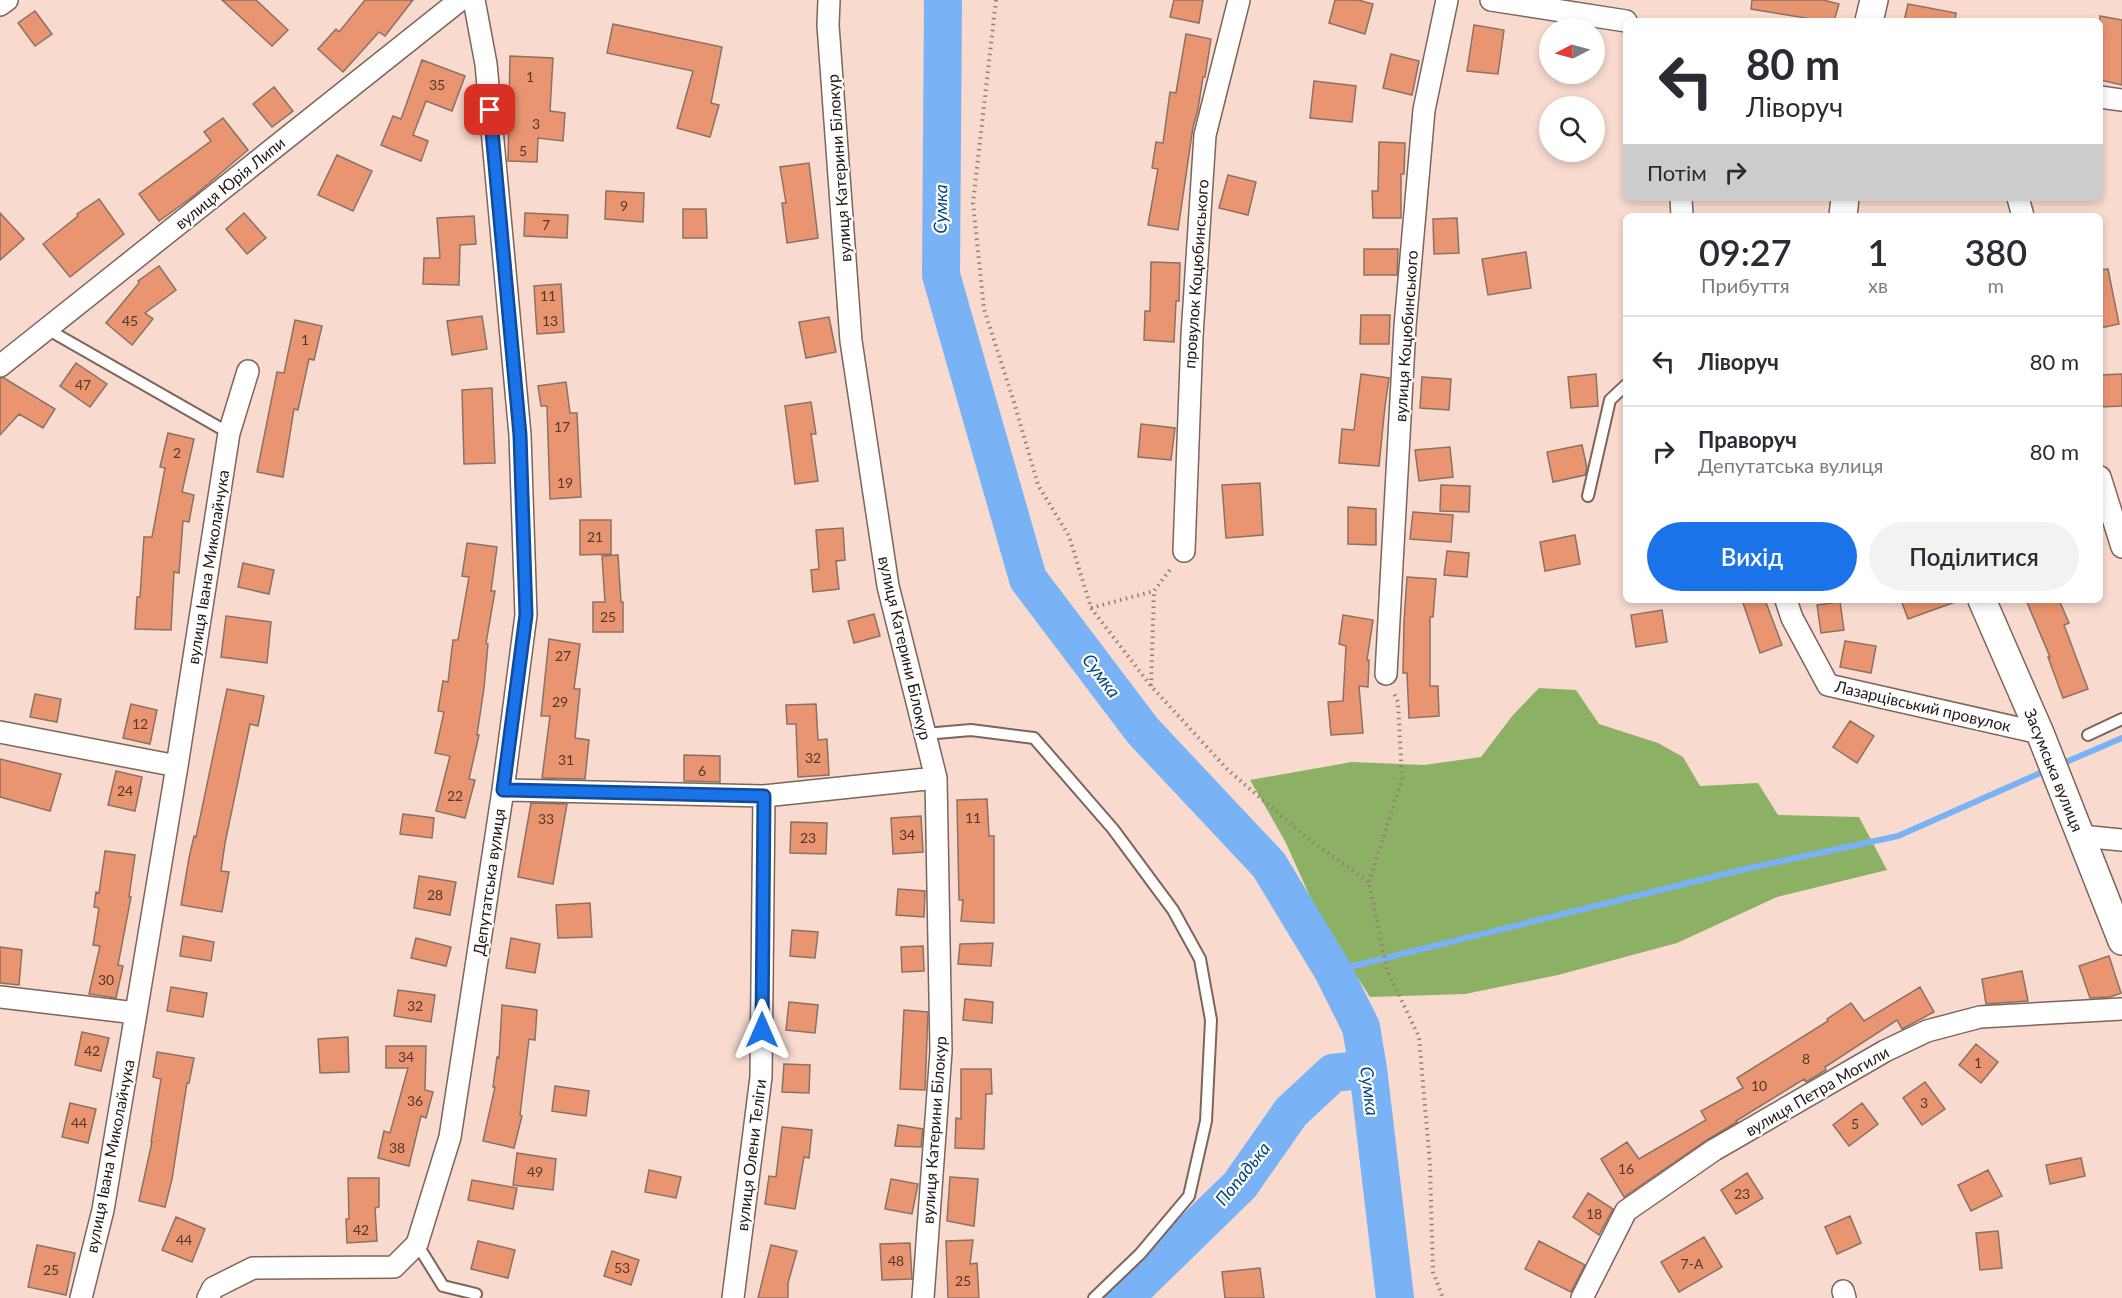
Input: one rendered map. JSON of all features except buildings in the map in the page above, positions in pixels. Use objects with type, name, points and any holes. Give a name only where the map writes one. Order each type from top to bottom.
[{"type":"street","points":[[0,5],[7,0]]},
{"type":"street","name":"вулиця Юрія Липи","points":[[0,366],[460,0]]},
{"type":"street","name":"Депутатська вулиця","points":[[208,1298],[213,1288],[253,1268],[394,1267],[417,1244],[450,1137],[503,790],[526,615],[520,446],[486,64],[474,0]]},
{"type":"street","name":"вулиця Катерини Білокур","points":[[829,0],[829,36],[851,341],[888,586],[936,778],[941,1051],[923,1298]]},
{"type":"street","name":"провулок Коцюбинського","points":[[1184,551],[1191,336],[1205,135],[1239,0]]},
{"type":"street","name":"вулиця Коцюбинського","points":[[1386,674],[1405,326],[1423,121],[1447,0]]},
{"type":"street","points":[[1491,0],[1623,21]]},
{"type":"street","points":[[1870,18],[1874,0]]},
{"type":"street","points":[[2103,97],[2122,100]]},
{"type":"street","name":"вулиця Івана Миколайчука","points":[[81,1298],[103,1210],[177,766],[229,433],[248,371]]},
{"type":"street","points":[[2103,487],[2122,547]]},
{"type":"street","name":"Лазарцівський провулок","points":[[1787,603],[1792,618],[1828,685],[2043,742]]},
{"type":"street","name":"Засумська вулиця","points":[[1983,603],[2043,742],[2122,941]]},
{"type":"street","points":[[0,732],[177,766]]},
{"type":"street","points":[[503,790],[764,796],[936,778]]},
{"type":"street","name":"вулиця Олени Теліги","points":[[733,1298],[761,1077],[764,796]]},
{"type":"street","points":[[2081,836],[2122,840]]},
{"type":"street","points":[[0,997],[136,1013]]},
{"type":"street","name":"вулиця Петра Могили","points":[[1582,1298],[1626,1211],[1714,1150],[1885,1051],[1927,1031],[1980,1017],[2122,1009]]},
{"type":"lane","points":[[47,329],[229,433]]},
{"type":"lane","points":[[1588,496],[1611,400],[1623,388]]},
{"type":"lane","points":[[2088,735],[2122,719]]},
{"type":"lane","points":[[925,734],[971,730],[1034,738],[1113,829],[1173,910],[1200,959],[1211,1020],[1206,1120],[1189,1196],[1140,1254],[1094,1298]]},
{"type":"lane","points":[[417,1244],[443,1286],[476,1294]]},
{"type":"path","points":[[996,0],[973,203],[984,309],[1038,485],[1070,536],[1091,608],[1151,686],[1228,770],[1307,838],[1369,882]]},
{"type":"path","points":[[1151,686],[1154,591],[1184,551]]},
{"type":"path","points":[[1091,608],[1154,591]]},
{"type":"path","points":[[1386,674],[1398,702],[1402,779],[1369,882],[1387,970],[1419,1037],[1430,1164],[1433,1272],[1443,1298]]},
{"type":"green space","points":[[1539,688],[1576,690],[1599,724],[1658,743],[1683,757],[1700,786],[1758,783],[1778,815],[1859,817],[1887,870],[1777,897],[1677,943],[1558,975],[1465,994],[1370,997],[1321,921],[1285,841],[1250,780],[1352,762],[1424,765],[1481,757],[1513,715]]},
{"type":"waterway","name":"Сумка","points":[[943,0],[941,275],[1028,579],[1143,731],[1269,865],[1333,971],[1361,1027],[1395,1298]]},
{"type":"waterway","points":[[2059,765],[2122,738]]},
{"type":"waterway","points":[[1333,971],[1745,869],[1898,836],[2047,770]]},
{"type":"waterway","name":"Попадька","points":[[1124,1298],[1240,1185],[1291,1112],[1333,1073],[1368,1069]]},
{"type":"route","points":[[490,110],[520,435],[526,615],[503,790],[764,796],[762,1030]]}]
